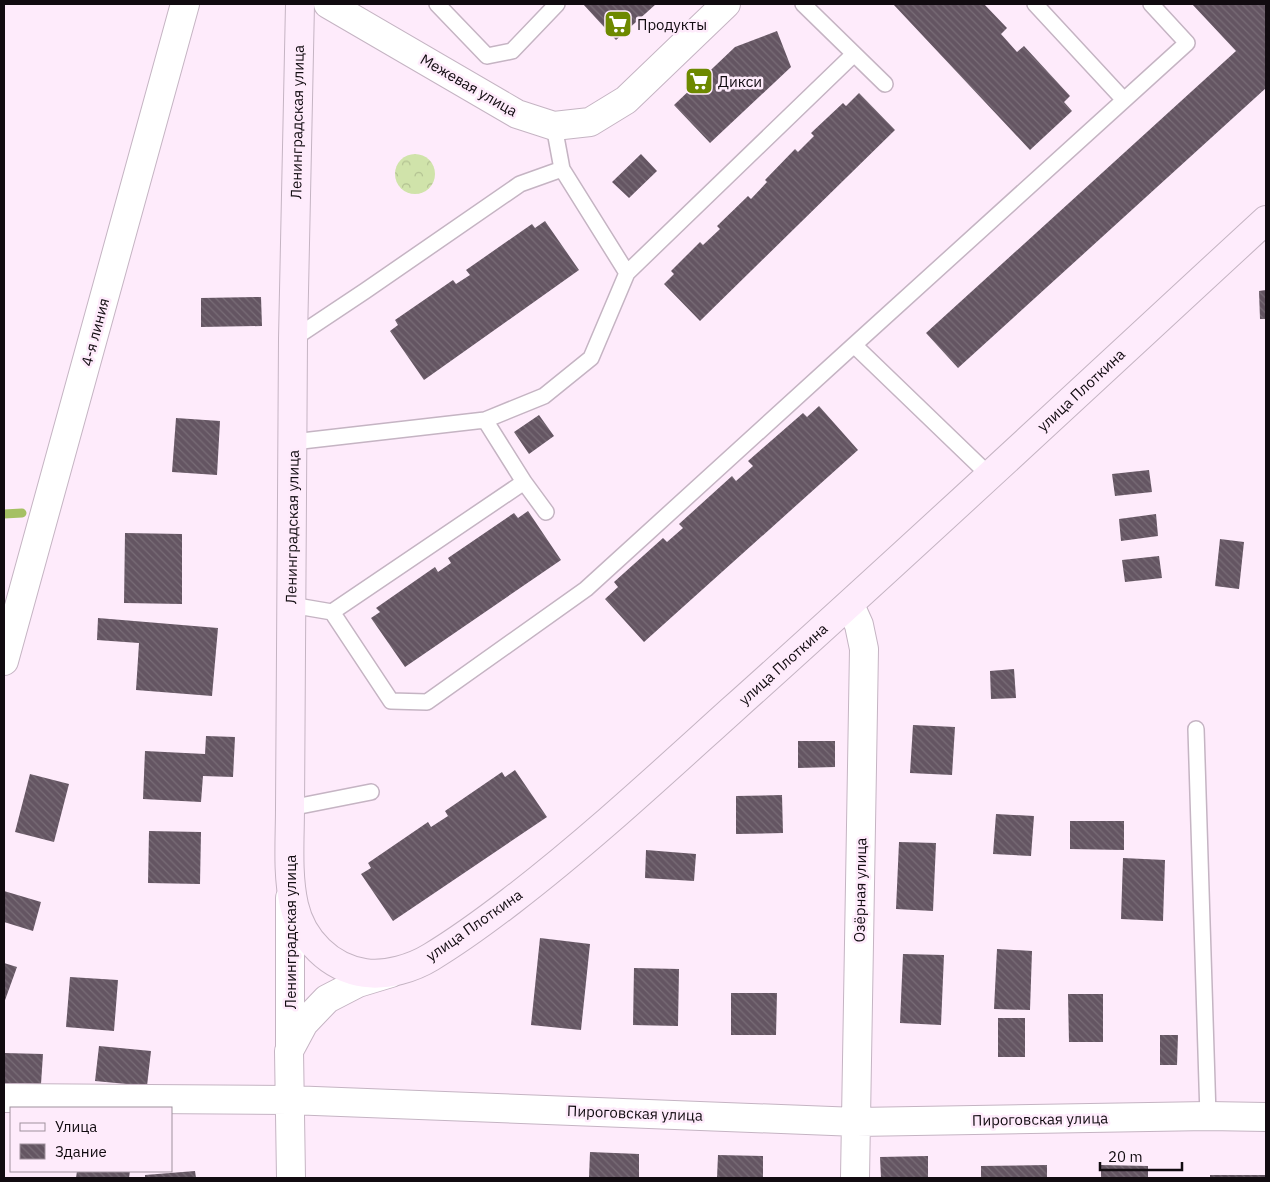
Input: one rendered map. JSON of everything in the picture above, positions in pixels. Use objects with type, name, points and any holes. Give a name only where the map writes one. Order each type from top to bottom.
[{"type":"street","name":"4-я линия","points":[[4,661],[186,4]]},
{"type":"street","name":"Ленинградская улица","points":[[291,1178],[289,1100],[293,339],[300,4]]},
{"type":"street","name":"Межевая улица","points":[[328,4],[517,114],[554,126],[590,122],[626,100],[726,4]]},
{"type":"street","name":"улица Плоткина","points":[[291,881],[294,907],[304,931],[319,951],[340,966],[366,973],[394,972],[428,960],[471,932],[560,864],[850,605],[1266,220]]},
{"type":"street","name":"Озёрная улица","points":[[850,605],[859,625],[864,649],[856,1178]]},
{"type":"street","points":[[290,1051],[304,1023],[327,999],[358,983],[394,972]]},
{"type":"street","name":"Пироговская улица","points":[[4,1098],[289,1100],[856,1122],[1208,1116],[1266,1117]]},
{"type":"lane","points":[[437,4],[486,56],[512,51],[557,4]]},
{"type":"lane","points":[[803,4],[884,84]]},
{"type":"lane","points":[[1035,4],[1124,100]]},
{"type":"lane","points":[[332,612],[391,701],[427,702],[586,589],[1187,43],[1151,4]]},
{"type":"lane","points":[[293,442],[484,420],[544,396],[591,358],[627,273],[854,54]]},
{"type":"lane","points":[[554,126],[562,169],[627,273]]},
{"type":"lane","points":[[293,339],[366,291],[520,184],[562,169]]},
{"type":"lane","points":[[854,345],[989,475]]},
{"type":"lane","points":[[484,420],[546,512]]},
{"type":"lane","points":[[291,605],[332,612],[524,482]]},
{"type":"lane","points":[[1196,729],[1208,1116]]},
{"type":"lane","points":[[290,808],[371,792]]},
{"type":"green space","points":[[415,154],[429,160],[435,174],[429,188],[415,194],[401,188],[395,174],[401,160]]},
{"type":"building","name":"Продукты","points":[[583,4],[656,4],[616,40]]},
{"type":"building","points":[[893,4],[984,4],[1007,28],[1001,34],[1017,52],[1024,46],[1070,96],[1064,102],[1072,111],[1030,150]]},
{"type":"building","points":[[1192,4],[1266,5],[1266,88],[958,368],[926,333],[1236,51]]},
{"type":"building","points":[[777,31],[791,67],[710,143],[674,105],[735,47]]},
{"type":"building","points":[[859,93],[895,130],[700,321],[664,284],[674,274],[671,271],[700,242],[703,245],[720,229],[717,226],[748,196],[751,199],[767,182],[765,180],[795,149],[798,152],[814,136],[811,133],[843,103],[846,106]]},
{"type":"building","points":[[641,154],[657,171],[629,198],[612,182]]},
{"type":"building","points":[[545,221],[579,270],[424,380],[390,331],[398,325],[395,320],[453,280],[456,284],[470,275],[466,270],[532,224],[535,228]]},
{"type":"building","points":[[1266,290],[1266,319],[1260,319],[1259,291]]},
{"type":"building","points":[[261,297],[262,326],[201,327],[201,298]]},
{"type":"building","points":[[819,406],[858,450],[644,642],[605,599],[618,587],[614,582],[663,538],[667,542],[683,528],[679,524],[732,476],[736,481],[753,466],[748,461],[803,413],[807,417]]},
{"type":"building","points":[[539,415],[554,436],[529,454],[514,432]]},
{"type":"building","points":[[176,418],[220,421],[217,475],[172,472]]},
{"type":"building","points":[[1149,470],[1152,492],[1115,496],[1112,474]]},
{"type":"building","points":[[528,511],[561,560],[405,667],[371,618],[380,612],[376,608],[435,567],[438,572],[451,563],[448,558],[514,513],[518,518]]},
{"type":"building","points":[[1156,514],[1158,536],[1121,541],[1119,519]]},
{"type":"building","points":[[125,533],[182,534],[182,604],[124,603]]},
{"type":"building","points":[[1220,539],[1244,542],[1239,589],[1215,586]]},
{"type":"building","points":[[1159,556],[1162,578],[1125,582],[1122,560]]},
{"type":"building","points":[[98,618],[218,628],[212,696],[136,690],[139,643],[97,640]]},
{"type":"building","points":[[1014,669],[1016,698],[991,699],[990,671]]},
{"type":"building","points":[[913,725],[955,727],[952,775],[910,773]]},
{"type":"building","points":[[206,736],[235,737],[233,777],[203,776],[201,802],[143,799],[145,751],[205,754]]},
{"type":"building","points":[[798,741],[835,741],[835,767],[798,768]]},
{"type":"building","points":[[515,770],[547,817],[393,921],[361,874],[371,868],[368,863],[428,822],[431,827],[448,816],[445,811],[502,772],[505,777]]},
{"type":"building","points":[[30,774],[69,784],[54,842],[15,832]]},
{"type":"building","points":[[782,795],[783,833],[736,834],[736,796]]},
{"type":"building","points":[[996,814],[1034,816],[1031,856],[993,854]]},
{"type":"building","points":[[1070,821],[1124,821],[1124,850],[1070,849]]},
{"type":"building","points":[[149,831],[201,832],[200,884],[148,883]]},
{"type":"building","points":[[899,842],[936,843],[933,911],[896,909]]},
{"type":"building","points":[[646,850],[696,854],[694,881],[645,878]]},
{"type":"building","points":[[1123,858],[1165,860],[1163,921],[1121,919]]},
{"type":"building","points":[[4,891],[41,902],[33,931],[4,922]]},
{"type":"building","points":[[540,938],[590,944],[581,1030],[531,1025]]},
{"type":"building","points":[[997,949],[1032,951],[1030,1010],[994,1009]]},
{"type":"building","points":[[903,954],[944,955],[941,1025],[900,1023]]},
{"type":"building","points":[[4,963],[17,967],[4,1003]]},
{"type":"building","points":[[634,968],[679,969],[678,1026],[633,1025]]},
{"type":"building","points":[[70,977],[118,980],[114,1031],[66,1027]]},
{"type":"building","points":[[731,993],[777,993],[776,1035],[731,1035]]},
{"type":"building","points":[[1068,994],[1103,994],[1103,1042],[1069,1042]]},
{"type":"building","points":[[998,1018],[1025,1018],[1025,1057],[998,1057]]},
{"type":"building","points":[[1160,1035],[1178,1035],[1177,1065],[1160,1065]]},
{"type":"building","points":[[99,1046],[151,1051],[147,1086],[95,1081]]},
{"type":"building","points":[[4,1053],[43,1054],[41,1084],[4,1083]]},
{"type":"building","points":[[590,1152],[639,1154],[639,1178],[589,1178]]},
{"type":"building","points":[[718,1155],[763,1156],[763,1178],[717,1178]]},
{"type":"building","points":[[928,1156],[928,1178],[881,1178],[880,1157]]},
{"type":"building","points":[[1047,1165],[1047,1178],[981,1178],[981,1166]]},
{"type":"building","points":[[1101,1165],[1148,1166],[1148,1178],[1101,1178]]},
{"type":"building","points":[[195,1171],[196,1178],[145,1178],[145,1175]]},
{"type":"building","points":[[77,1172],[130,1172],[129,1178],[76,1178]]},
{"type":"building","points":[[1210,1175],[1266,1175],[1266,1178],[1210,1178]]},
{"type":"waterway","points":[[4,514],[22,513]]},
{"type":"place","name":"Продукты","points":[[618,24]]},
{"type":"place","name":"Дикси","points":[[699,81]]}]
